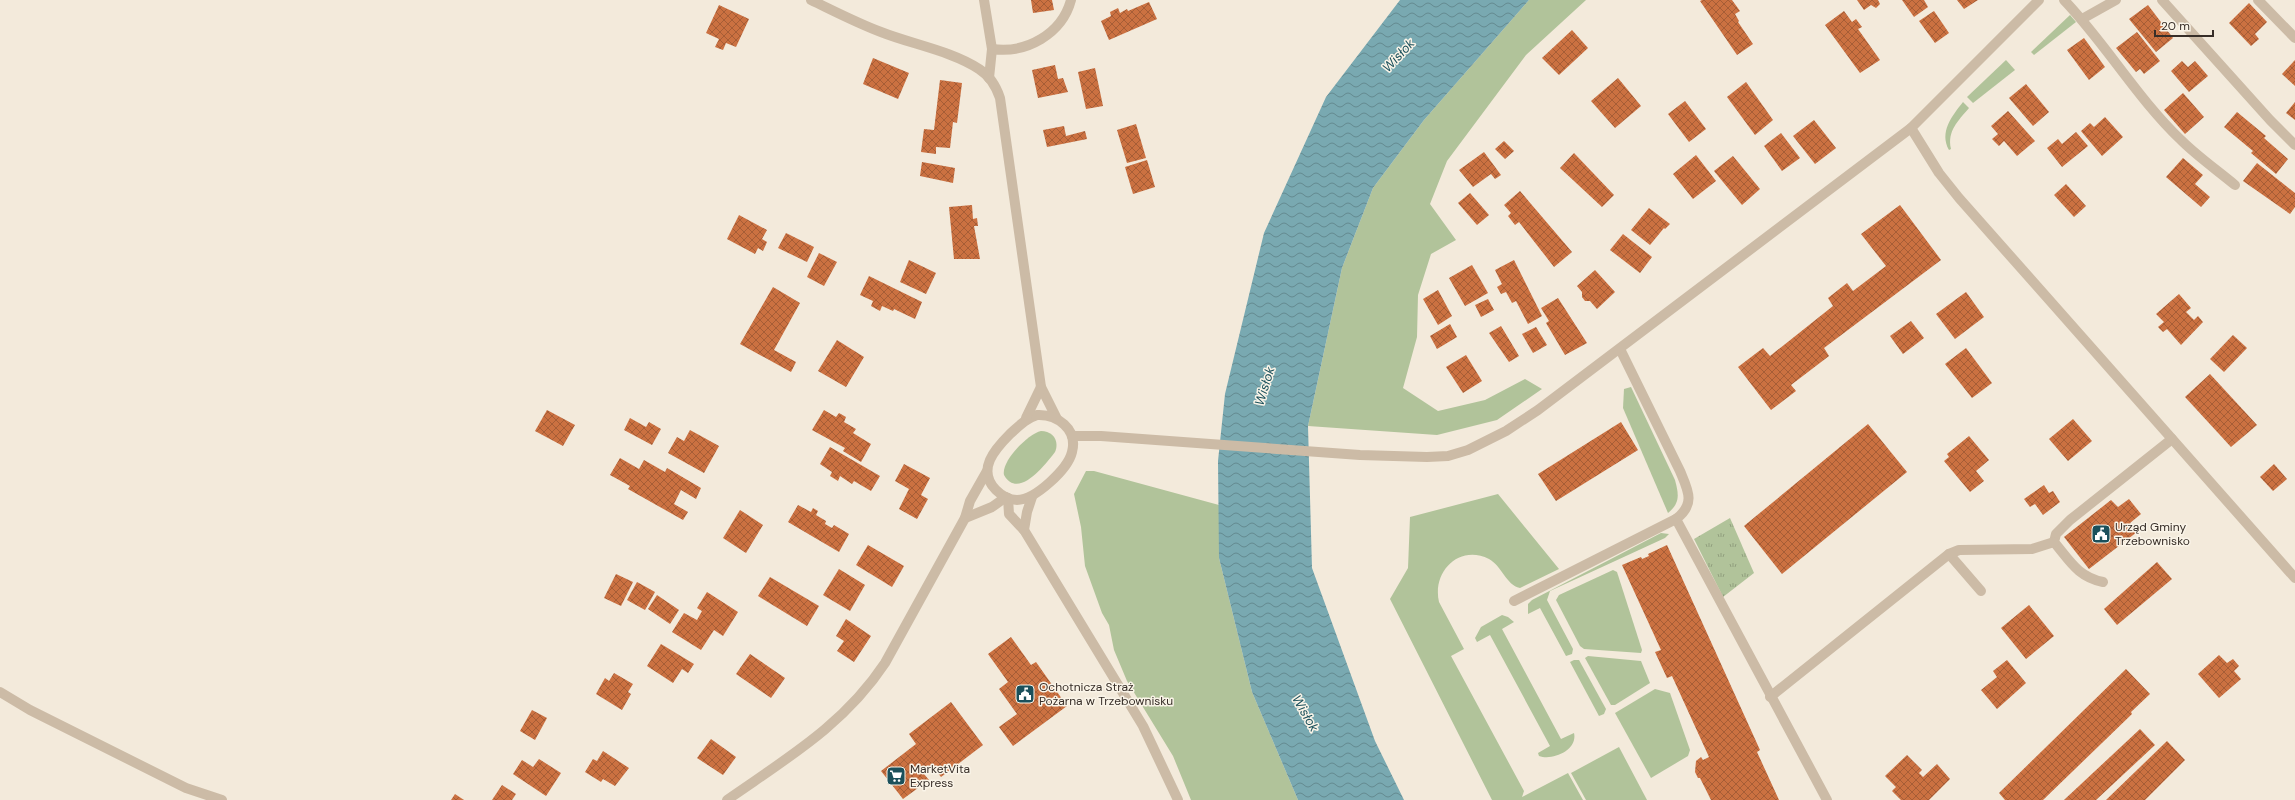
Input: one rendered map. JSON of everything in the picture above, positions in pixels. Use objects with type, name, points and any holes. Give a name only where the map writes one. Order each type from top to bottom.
[{"type":"street","points":[[811,0],[880,32],[957,58],[978,68],[990,78],[1000,98],[1041,387],[1056,417],[1068,428],[1072,436],[1072,453],[1068,462],[1032,497],[1027,512],[1024,530]]},
{"type":"street","points":[[984,0],[992,49],[990,78]]},
{"type":"street","points":[[992,49],[1003,51],[1036,42],[1055,30],[1064,19],[1071,0]]},
{"type":"street","points":[[1072,436],[1122,438],[1360,455],[1427,457],[1448,456],[1468,450],[1506,431],[1620,348],[1911,128],[2039,0]]},
{"type":"street","points":[[2064,0],[2082,19],[2148,103],[2181,141],[2235,184]]},
{"type":"street","points":[[2082,19],[2116,0]]},
{"type":"street","points":[[2162,0],[2270,120],[2295,144]]},
{"type":"street","points":[[2258,0],[2295,38]]},
{"type":"street","points":[[1911,128],[1939,173],[1959,198],[2295,578]]},
{"type":"street","points":[[1514,601],[1676,519],[1689,504],[1688,490],[1620,348]]},
{"type":"street","points":[[1032,497],[1016,500],[1006,498],[992,487],[987,471],[988,460],[993,450],[1026,418],[1041,387]]},
{"type":"street","points":[[1026,418],[1047,415],[1056,417]]},
{"type":"street","points":[[2054,542],[2056,534],[2070,520],[2172,439]]},
{"type":"street","points":[[727,800],[825,730],[843,715],[872,683],[885,663],[965,518],[970,501],[987,471]]},
{"type":"street","points":[[965,518],[992,507],[1006,498]]},
{"type":"street","points":[[1006,498],[1009,514],[1024,530],[1143,726],[1178,800]]},
{"type":"street","points":[[1676,519],[1770,697],[1827,800]]},
{"type":"street","points":[[1770,697],[1949,554],[1959,550],[2032,549],[2054,542]]},
{"type":"street","points":[[2054,542],[2088,579],[2103,582]]},
{"type":"street","points":[[1949,554],[1980,592]]},
{"type":"street","points":[[0,692],[30,710],[186,788],[222,800]]},
{"type":"green space","points":[[1529,0],[1586,0],[1526,55],[1447,161],[1430,204],[1456,240],[1431,254],[1418,295],[1417,337],[1403,388],[1438,411],[1485,400],[1525,379],[1542,389],[1497,420],[1437,435],[1308,426],[1342,268],[1373,188],[1424,120]]},
{"type":"green space","points":[[2070,15],[2076,22],[2034,55],[2031,52]]},
{"type":"green space","points":[[2006,60],[2015,70],[1973,103],[1967,97]]},
{"type":"green space","points":[[1963,102],[1969,108],[1954,127],[1950,143],[1951,149],[1949,150],[1945,137],[1948,124]]},
{"type":"green space","points":[[1631,387],[1675,480],[1678,498],[1675,506],[1668,513],[1623,408],[1624,389]]},
{"type":"green space","points":[[1041,431],[1052,434],[1056,440],[1055,452],[1045,465],[1031,478],[1016,484],[1010,482],[1004,475],[1004,469],[1011,456],[1029,437]]},
{"type":"green space","points":[[1086,471],[1094,471],[1219,505],[1219,558],[1252,692],[1298,800],[1191,800],[1173,756],[1127,681],[1114,650],[1109,625],[1102,613],[1085,566],[1081,527],[1074,494]]},
{"type":"green space","points":[[1498,494],[1559,569],[1520,588],[1511,583],[1493,562],[1478,555],[1468,555],[1458,558],[1450,564],[1444,571],[1440,581],[1438,591],[1439,602],[1464,649],[1451,656],[1524,791],[1522,797],[1568,773],[1583,800],[1492,800],[1390,599],[1408,568],[1410,517]]},
{"type":"green space","points":[[1730,518],[1754,573],[1723,597],[1694,539]]},
{"type":"green space","points":[[1661,533],[1669,534],[1665,538],[1550,591],[1547,600],[1573,649],[1572,654],[1566,656],[1540,608],[1528,614],[1528,604],[1532,600]]},
{"type":"green space","points":[[1613,570],[1617,572],[1642,650],[1641,653],[1584,649],[1580,646],[1556,600],[1559,595]]},
{"type":"green space","points":[[1502,615],[1508,617],[1514,622],[1502,629],[1561,739],[1574,733],[1572,744],[1563,753],[1551,757],[1539,756],[1538,753],[1550,746],[1490,635],[1477,642],[1475,638],[1481,627]]},
{"type":"green space","points":[[1588,656],[1641,661],[1650,683],[1615,705],[1611,705],[1585,658]]},
{"type":"green space","points":[[1579,660],[1606,709],[1604,714],[1599,716],[1570,662]]},
{"type":"green space","points":[[1655,689],[1670,693],[1690,750],[1688,756],[1651,778],[1615,713]]},
{"type":"green space","points":[[1619,747],[1647,800],[1586,800],[1571,773]]},
{"type":"water","name":"Wisłok","points":[[1400,0],[1529,0],[1424,120],[1373,188],[1342,268],[1308,426],[1312,568],[1375,741],[1404,800],[1298,800],[1252,692],[1219,558],[1218,461],[1225,394],[1264,233],[1326,97]]},
{"type":"building","points":[[1031,0],[1052,0],[1054,10],[1033,13]]},
{"type":"building","points":[[1732,0],[1740,11],[1735,14],[1739,21],[1738,22],[1753,44],[1737,55],[1700,1]]},
{"type":"building","points":[[1857,0],[1878,0],[1880,4],[1876,8],[1871,5],[1864,10]]},
{"type":"building","points":[[1902,0],[1924,0],[1928,7],[1914,17]]},
{"type":"building","points":[[1957,0],[1978,0],[1964,9]]},
{"type":"building","points":[[1149,2],[1157,19],[1109,40],[1101,21],[1111,16],[1110,12],[1118,8],[1120,13],[1127,9],[1128,11]]},
{"type":"building","points":[[2249,3],[2267,22],[2255,34],[2259,39],[2251,46],[2229,23]]},
{"type":"building","points":[[719,5],[749,19],[736,47],[726,43],[723,50],[715,47],[719,39],[706,33]]},
{"type":"building","points":[[2148,5],[2173,38],[2156,52],[2129,19]]},
{"type":"building","points":[[1844,11],[1852,22],[1856,19],[1862,27],[1858,29],[1880,60],[1860,73],[1825,25]]},
{"type":"building","points":[[1934,11],[1949,33],[1935,43],[1919,21]]},
{"type":"building","points":[[1572,30],[1588,48],[1559,75],[1542,58]]},
{"type":"building","points":[[2137,32],[2160,61],[2144,74],[2140,69],[2136,72],[2116,48]]},
{"type":"building","points":[[2084,38],[2105,67],[2089,80],[2067,50]]},
{"type":"building","points":[[873,58],[909,73],[898,99],[863,84]]},
{"type":"building","points":[[2295,60],[2295,86],[2282,74]]},
{"type":"building","points":[[2182,61],[2188,67],[2195,61],[2208,76],[2189,92],[2171,71]]},
{"type":"building","points":[[1055,65],[1058,79],[1063,78],[1068,92],[1038,98],[1032,70]]},
{"type":"building","points":[[1095,68],[1103,106],[1086,109],[1078,72]]},
{"type":"building","points":[[1618,78],[1641,106],[1615,128],[1591,101]]},
{"type":"building","points":[[940,80],[962,83],[957,123],[953,122],[950,148],[936,147],[936,154],[921,152],[924,129],[934,130]]},
{"type":"building","points":[[1746,82],[1773,120],[1755,135],[1727,97]]},
{"type":"building","points":[[2026,84],[2049,112],[2033,126],[2009,98]]},
{"type":"building","points":[[2183,93],[2204,117],[2185,134],[2164,110]]},
{"type":"building","points":[[1685,101],[1706,129],[1689,142],[1668,114]]},
{"type":"building","points":[[2295,102],[2295,120],[2286,113]]},
{"type":"building","points":[[2008,111],[2035,141],[2017,156],[2004,141],[1999,146],[1992,139],[1998,134],[1991,126]]},
{"type":"building","points":[[2237,112],[2266,136],[2264,138],[2288,159],[2276,174],[2251,153],[2253,151],[2224,127]]},
{"type":"building","points":[[2105,117],[2123,137],[2102,156],[2081,131],[2090,123],[2094,127]]},
{"type":"building","points":[[1814,120],[1836,148],[1815,164],[1793,136]]},
{"type":"building","points":[[1136,124],[1146,158],[1127,163],[1117,130]]},
{"type":"building","points":[[1064,126],[1066,136],[1085,131],[1087,139],[1047,147],[1043,130]]},
{"type":"building","points":[[2076,132],[2088,146],[2062,167],[2047,148],[2058,139],[2062,144]]},
{"type":"building","points":[[1781,133],[1800,158],[1782,171],[1764,146]]},
{"type":"building","points":[[1504,141],[1514,151],[1505,159],[1495,149]]},
{"type":"building","points":[[1484,152],[1501,175],[1495,179],[1491,174],[1473,187],[1459,170]]},
{"type":"building","points":[[1574,153],[1614,195],[1602,207],[1560,168]]},
{"type":"building","points":[[1696,155],[1716,181],[1693,199],[1673,174]]},
{"type":"building","points":[[1733,156],[1760,189],[1742,205],[1714,171]]},
{"type":"building","points":[[2183,158],[2203,175],[2195,184],[2210,197],[2201,207],[2166,177]]},
{"type":"building","points":[[1147,160],[1155,187],[1133,194],[1125,167]]},
{"type":"building","points":[[922,162],[955,168],[953,183],[920,176]]},
{"type":"building","points":[[2257,163],[2295,193],[2295,207],[2290,214],[2243,181]]},
{"type":"building","points":[[2066,184],[2086,206],[2074,217],[2054,195]]},
{"type":"building","points":[[1520,191],[1572,252],[1554,267],[1519,222],[1515,225],[1508,216],[1511,213],[1504,205]]},
{"type":"building","points":[[1470,193],[1489,215],[1477,225],[1458,203]]},
{"type":"building","points":[[972,205],[973,219],[977,218],[978,226],[974,226],[980,259],[954,259],[949,207]]},
{"type":"building","points":[[1900,205],[1941,260],[1824,348],[1829,356],[1791,385],[1796,391],[1771,410],[1738,367],[1763,348],[1770,356],[1833,306],[1828,298],[1847,283],[1853,291],[1886,266],[1861,234]]},
{"type":"building","points":[[1649,208],[1670,224],[1665,229],[1664,228],[1650,245],[1631,230]]},
{"type":"building","points":[[739,215],[767,230],[762,239],[767,242],[763,251],[758,248],[755,254],[727,239]]},
{"type":"building","points":[[786,233],[814,247],[807,262],[778,248]]},
{"type":"building","points":[[1623,234],[1652,257],[1640,273],[1610,250]]},
{"type":"building","points":[[819,253],[837,262],[824,286],[807,277]]},
{"type":"building","points":[[909,260],[936,273],[926,294],[900,282]]},
{"type":"building","points":[[1514,260],[1542,316],[1528,324],[1516,301],[1512,303],[1506,292],[1501,294],[1497,287],[1502,284],[1495,270]]},
{"type":"building","points":[[1472,265],[1488,293],[1465,306],[1449,278]]},
{"type":"building","points":[[1595,270],[1615,292],[1597,309],[1590,301],[1585,301],[1582,297],[1582,292],[1577,286]]},
{"type":"building","points":[[869,276],[922,302],[915,319],[894,309],[893,311],[882,306],[880,311],[871,306],[873,301],[860,295]]},
{"type":"building","points":[[773,287],[800,303],[774,350],[796,362],[791,372],[740,344]]},
{"type":"building","points":[[1438,290],[1452,316],[1438,325],[1423,299]]},
{"type":"building","points":[[1966,292],[1984,317],[1955,339],[1936,314]]},
{"type":"building","points":[[2179,294],[2191,308],[2186,312],[2194,320],[2198,316],[2203,322],[2181,345],[2167,329],[2163,332],[2158,327],[2164,322],[2156,314]]},
{"type":"building","points":[[1558,298],[1587,343],[1565,355],[1546,323],[1549,321],[1541,308]]},
{"type":"building","points":[[1488,299],[1494,310],[1481,317],[1475,305]]},
{"type":"building","points":[[1911,321],[1924,338],[1903,354],[1890,336]]},
{"type":"building","points":[[1450,324],[1457,337],[1437,349],[1430,336]]},
{"type":"building","points":[[1501,326],[1519,356],[1509,362],[1489,333]]},
{"type":"building","points":[[1536,327],[1547,345],[1533,353],[1522,334]]},
{"type":"building","points":[[2233,335],[2247,348],[2224,372],[2210,359]]},
{"type":"building","points":[[837,340],[864,357],[846,387],[818,371]]},
{"type":"building","points":[[1966,348],[1992,383],[1972,398],[1945,364]]},
{"type":"building","points":[[1466,355],[1482,381],[1463,393],[1446,367]]},
{"type":"building","points":[[2210,374],[2257,425],[2231,447],[2185,397]]},
{"type":"building","points":[[547,410],[575,425],[563,446],[535,431]]},
{"type":"building","points":[[824,410],[836,417],[839,413],[846,417],[844,422],[856,429],[853,433],[871,444],[861,462],[843,451],[845,448],[812,430]]},
{"type":"building","points":[[630,418],[646,427],[649,422],[661,429],[652,445],[624,430]]},
{"type":"building","points":[[2073,419],[2092,441],[2068,461],[2049,439]]},
{"type":"building","points":[[1621,422],[1638,450],[1556,501],[1538,474]]},
{"type":"building","points":[[1868,424],[1907,472],[1782,574],[1744,526]]},
{"type":"building","points":[[690,430],[719,446],[704,473],[668,453],[677,437],[684,441]]},
{"type":"building","points":[[1969,436],[1989,460],[1976,471],[1984,481],[1970,492],[1944,461],[1949,457],[1947,454]]},
{"type":"building","points":[[830,447],[880,476],[871,491],[854,481],[852,484],[840,476],[838,481],[830,476],[832,472],[820,464]]},
{"type":"building","points":[[620,458],[639,469],[644,460],[665,472],[667,468],[701,488],[696,499],[681,490],[674,504],[688,512],[683,520],[628,489],[630,486],[610,475]]},
{"type":"building","points":[[904,464],[930,478],[921,495],[928,499],[917,519],[899,509],[909,489],[895,481]]},
{"type":"building","points":[[2274,464],[2287,479],[2273,491],[2260,477]]},
{"type":"building","points":[[2044,485],[2049,493],[2053,491],[2060,502],[2043,515],[2035,504],[2030,507],[2024,499]]},
{"type":"building","name":"Urząd Gminy Trzebownisko","points":[[2129,499],[2141,514],[2130,523],[2137,532],[2089,569],[2064,537],[2111,500],[2118,507]]},
{"type":"building","points":[[798,505],[811,512],[813,508],[818,511],[816,515],[826,521],[825,524],[832,528],[834,525],[849,534],[839,552],[788,522]]},
{"type":"building","points":[[740,510],[763,525],[746,553],[723,538]]},
{"type":"building","points":[[868,545],[904,566],[892,587],[856,565]]},
{"type":"building","points":[[1667,545],[1760,750],[1757,752],[1779,800],[1711,800],[1700,778],[1698,778],[1695,772],[1696,761],[1701,757],[1703,760],[1709,757],[1672,676],[1667,678],[1655,652],[1661,650],[1622,565],[1641,557],[1642,559],[1649,556],[1648,554]]},
{"type":"building","points":[[2157,562],[2172,579],[2117,625],[2104,609]]},
{"type":"building","points":[[839,569],[865,585],[850,611],[823,595]]},
{"type":"building","points":[[616,574],[633,582],[621,606],[604,598]]},
{"type":"building","points":[[770,577],[819,606],[807,626],[758,596]]},
{"type":"building","points":[[637,582],[655,592],[645,610],[627,600]]},
{"type":"building","points":[[707,592],[738,612],[723,636],[714,630],[701,650],[672,632],[684,613],[697,620],[702,611],[697,608]]},
{"type":"building","points":[[657,595],[679,610],[670,624],[648,609]]},
{"type":"building","points":[[2029,605],[2054,636],[2026,659],[2001,628]]},
{"type":"building","points":[[846,619],[871,636],[854,662],[837,651],[844,641],[836,636]]},
{"type":"building","points":[[1011,637],[1031,665],[1036,662],[1067,706],[1013,746],[999,727],[1017,714],[999,689],[1008,682],[988,654]]},
{"type":"building","points":[[661,644],[694,664],[688,673],[682,669],[673,683],[647,666]]},
{"type":"building","points":[[750,654],[785,678],[771,698],[736,674]]},
{"type":"building","points":[[2219,655],[2227,663],[2233,659],[2239,666],[2234,671],[2241,679],[2219,698],[2198,674]]},
{"type":"building","points":[[2007,660],[2026,683],[1997,709],[1981,690],[1997,677],[1993,671]]},
{"type":"building","points":[[2126,669],[2150,694],[2131,712],[2132,714],[2043,800],[2005,800],[1999,793]]},
{"type":"building","points":[[614,673],[633,684],[628,692],[631,694],[622,710],[596,694],[605,678],[609,681]]},
{"type":"building","points":[[951,702],[983,745],[941,777],[933,767],[924,774],[929,780],[903,799],[881,771],[916,744],[909,734]]},
{"type":"building","points":[[532,710],[547,718],[535,740],[520,731]]},
{"type":"building","points":[[2140,729],[2155,745],[2096,800],[2064,800]]},
{"type":"building","points":[[711,739],[736,757],[723,775],[697,758]]},
{"type":"building","points":[[2167,741],[2185,760],[2145,800],[2106,800]]},
{"type":"building","points":[[603,751],[629,768],[615,786],[603,779],[601,782],[585,772],[593,759],[597,761]]},
{"type":"building","points":[[1907,755],[1922,770],[1919,773],[1923,777],[1937,764],[1950,779],[1929,800],[1901,800],[1892,791],[1896,787],[1885,776]]},
{"type":"building","points":[[539,759],[561,773],[546,796],[513,774],[522,760],[533,767]]},
{"type":"building","points":[[502,785],[516,794],[512,800],[492,800]]},
{"type":"building","points":[[455,794],[464,800],[451,800]]},
{"type":"place","name":"Urząd Gminy Trzebownisko","points":[[2101,534]]},
{"type":"place","name":"Ochotnicza Straż Pożarna w Trzebownisku","points":[[1025,694]]},
{"type":"place","name":"MarketVita Express","points":[[896,776]]}]
